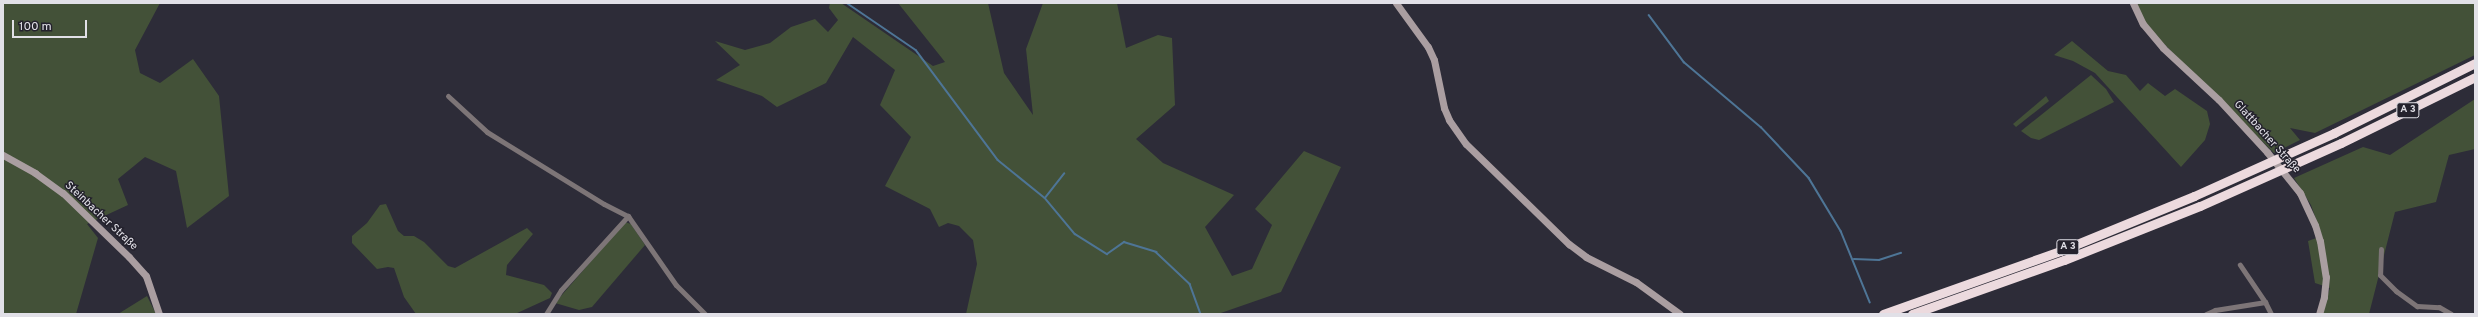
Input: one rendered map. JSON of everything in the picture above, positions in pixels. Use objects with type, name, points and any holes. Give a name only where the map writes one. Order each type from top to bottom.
[{"type":"highway","name":"A 3","points":[[1883,314],[2060,251],[2250,171],[2334,134],[2475,63]]},
{"type":"highway","name":"A 3","points":[[1912,314],[2064,260],[2256,181],[2341,143],[2475,77]]},
{"type":"street","points":[[1396,3],[1428,47],[1434,60],[1444,108],[1449,120],[1466,144],[1569,244],[1586,257],[1636,282],[1680,314]]},
{"type":"street","name":"Glattbacher Straße","points":[[2133,3],[2144,24],[2163,48],[2219,100],[2267,152],[2300,193],[2315,225],[2326,277],[2324,297],[2319,314]]},
{"type":"street","points":[[448,96],[487,132],[598,201],[628,216],[676,285],[705,314]]},
{"type":"street","name":"Steinbacher Straße","points":[[3,155],[35,173],[63,193],[129,257],[146,276],[159,314]]},
{"type":"street","points":[[546,314],[561,290],[628,216]]},
{"type":"street","points":[[2381,250],[2380,275],[2396,291],[2418,306],[2440,307],[2451,314]]},
{"type":"street","points":[[2240,264],[2265,302],[2271,314]]},
{"type":"street","points":[[2206,314],[2215,310],[2265,302]]},
{"type":"green space","points":[[3,3],[160,3],[135,50],[140,73],[160,83],[193,59],[219,96],[229,196],[187,228],[176,171],[145,157],[118,179],[128,205],[87,224],[98,238],[76,314],[3,314]]},
{"type":"green space","points":[[830,3],[841,3],[933,66],[945,62],[898,3],[988,3],[1004,73],[1033,115],[1026,49],[1043,3],[1117,3],[1126,48],[1158,35],[1172,38],[1175,105],[1136,139],[1163,163],[1234,195],[1205,227],[1232,276],[1252,269],[1272,225],[1255,209],[1304,151],[1341,167],[1281,292],[1218,314],[966,314],[977,264],[973,240],[959,226],[948,223],[939,227],[930,209],[885,186],[911,137],[880,105],[895,70],[853,37],[826,83],[777,107],[762,96],[716,80],[740,65],[715,41],[745,50],[770,43],[791,27],[815,19],[828,32],[838,20],[829,8]]},
{"type":"green space","points":[[2136,3],[2475,3],[2475,55],[2315,133],[2290,128],[2300,140],[2274,153],[2147,27]]},
{"type":"green space","points":[[2072,41],[2108,71],[2126,75],[2140,91],[2148,83],[2165,96],[2175,89],[2207,111],[2210,124],[2205,140],[2181,167],[2095,73],[2073,61],[2054,55]]},
{"type":"green space","points":[[2091,75],[2106,89],[2114,102],[2039,140],[2031,138],[2021,131]]},
{"type":"green space","points":[[2046,96],[2049,101],[2016,127],[2013,124]]},
{"type":"green space","points":[[2475,99],[2475,149],[2449,155],[2436,202],[2395,212],[2369,314],[2321,314],[2330,288],[2315,283],[2308,241],[2322,236],[2311,205],[2294,178],[2363,147],[2390,155]]},
{"type":"green space","points":[[386,204],[398,231],[404,236],[414,236],[424,242],[448,266],[455,268],[527,228],[533,234],[507,265],[506,275],[544,285],[552,293],[550,298],[515,314],[416,314],[404,297],[394,268],[388,267],[377,269],[352,243],[352,236],[367,223],[380,205]]},
{"type":"green space","points":[[625,222],[631,224],[645,245],[592,307],[579,310],[555,303]]},
{"type":"green space","points":[[147,296],[156,314],[118,314]]},
{"type":"waterway","points":[[847,3],[916,50],[998,160],[1045,198],[1075,234],[1107,254],[1124,242],[1156,252],[1190,284],[1201,314]]},
{"type":"waterway","points":[[1649,15],[1684,62],[1761,127],[1809,178],[1841,231],[1870,302]]},
{"type":"waterway","points":[[1045,198],[1064,174]]},
{"type":"waterway","points":[[3,241],[3,269]]},
{"type":"waterway","points":[[1854,259],[1879,260],[1901,253]]}]
